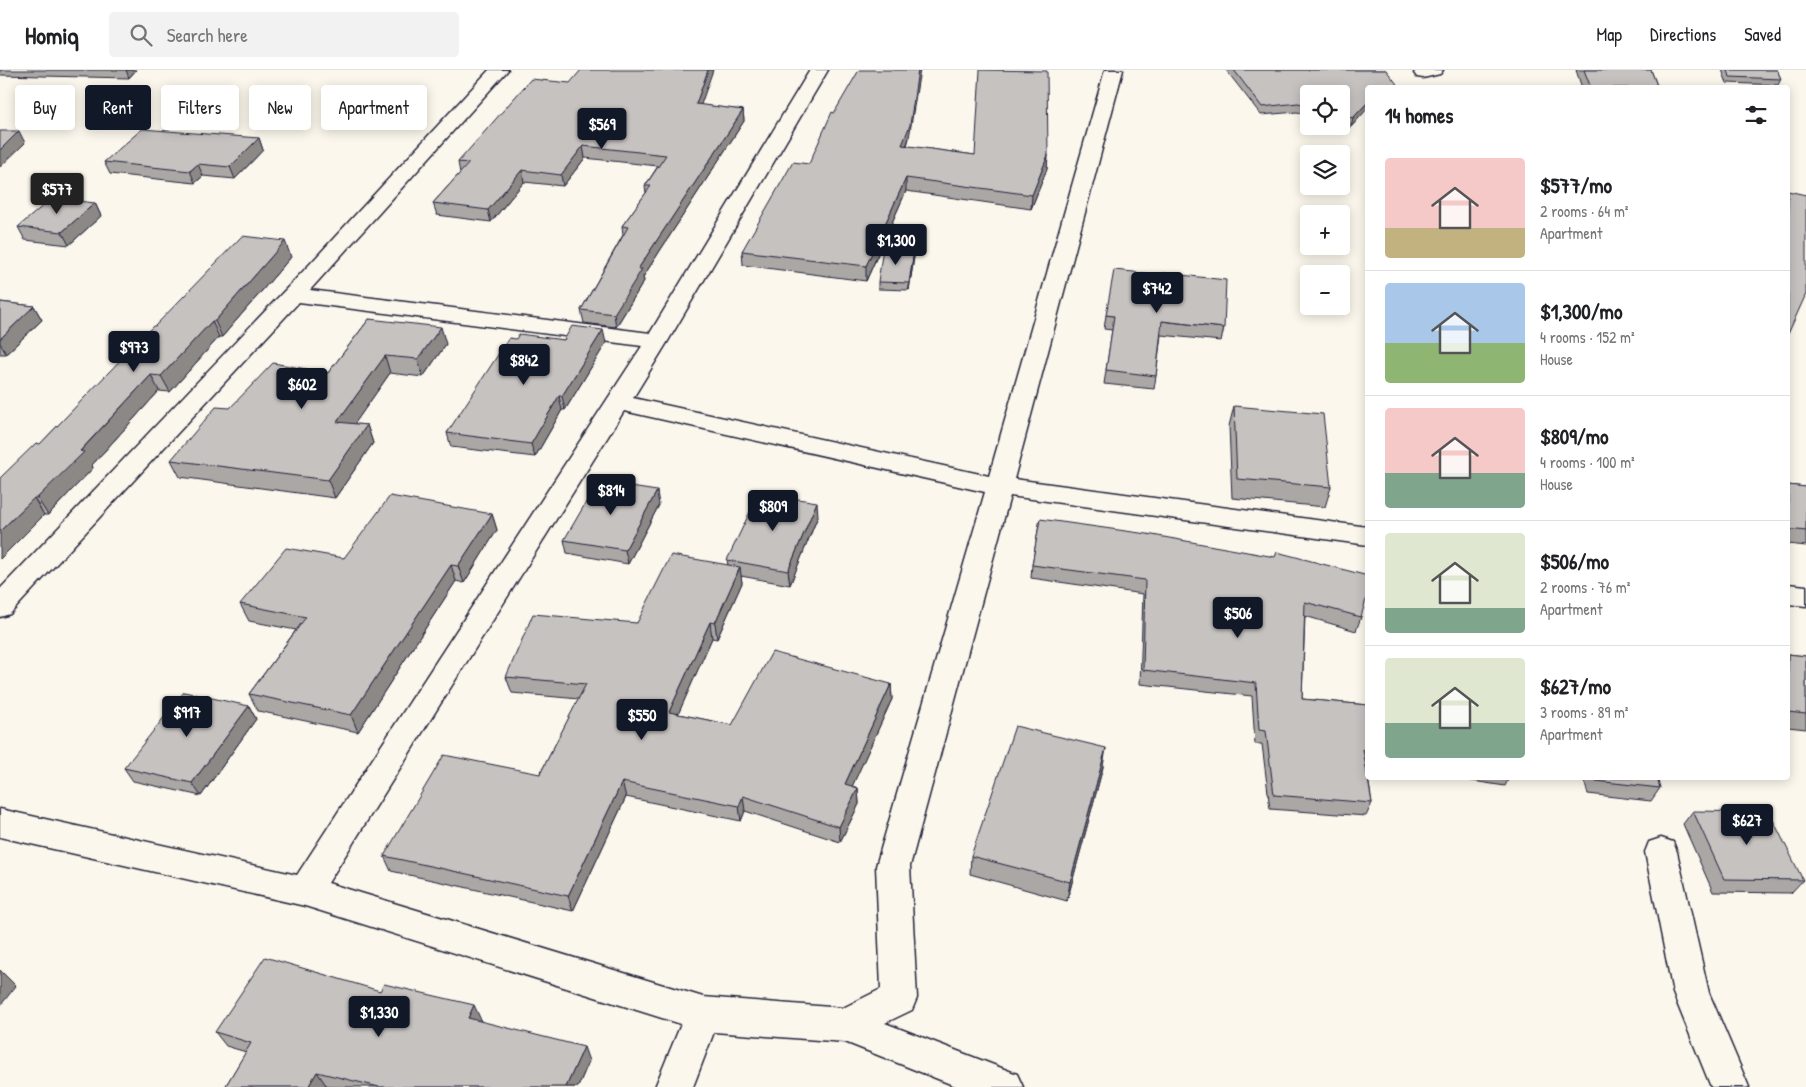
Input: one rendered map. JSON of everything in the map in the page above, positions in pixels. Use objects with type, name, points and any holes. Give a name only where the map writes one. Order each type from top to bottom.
[{"type":"street","points":[[0,607],[294,295],[499,70]]},
{"type":"street","points":[[304,891],[657,341],[819,70]]},
{"type":"street","points":[[845,1025],[899,998],[893,866],[1000,487],[1114,70]]},
{"type":"street","points":[[294,295],[657,341]]},
{"type":"street","points":[[617,402],[1000,487],[1365,536]]},
{"type":"street","points":[[1790,594],[1806,596]]},
{"type":"street","points":[[0,823],[304,891],[703,1014],[845,1025],[1004,1087]]},
{"type":"street","points":[[1661,852],[1690,993],[1730,1087]]},
{"type":"street","points":[[674,1087],[703,1014]]},
{"type":"building","points":[[581,70],[708,70],[696,104],[743,110],[638,269],[642,269],[614,314],[581,310],[628,227],[622,226],[651,186],[645,186],[666,155],[583,146],[561,175],[522,170],[488,210],[433,203],[469,163],[458,162],[531,79],[570,83]]},
{"type":"building","points":[[859,70],[918,70],[910,125],[902,145],[975,155],[980,70],[1047,71],[1048,155],[1032,195],[906,178],[866,266],[742,251],[793,162],[809,164],[832,112],[834,113]]},
{"type":"building","points":[[1234,70],[1386,70],[1398,85],[1365,85],[1365,105],[1353,118],[1350,117],[1350,85],[1300,85],[1300,104],[1262,107]]},
{"type":"building","points":[[1584,70],[1651,70],[1657,85],[1590,85]]},
{"type":"building","points":[[1728,70],[1777,70],[1781,79],[1730,77]]},
{"type":"building","points":[[141,130],[259,138],[230,167],[198,164],[190,171],[104,162]]},
{"type":"building","points":[[0,131],[19,131],[0,150]]},
{"type":"building","points":[[1790,191],[1806,195],[1806,294],[1790,330]]},
{"type":"building","points":[[52,198],[95,203],[62,232],[18,227]]},
{"type":"building","points":[[242,236],[285,241],[215,321],[212,321],[161,376],[151,375],[80,451],[84,452],[0,531],[0,478],[36,443],[40,444]]},
{"type":"building","points":[[883,248],[914,250],[909,283],[878,282]]},
{"type":"building","points":[[1114,270],[1226,280],[1224,328],[1162,321],[1156,376],[1106,370],[1114,316],[1106,315]]},
{"type":"building","points":[[0,302],[34,306],[0,339]]},
{"type":"building","points":[[369,319],[441,327],[418,359],[385,356],[337,422],[367,425],[328,480],[171,460],[216,407],[230,408],[273,363],[328,373]]},
{"type":"building","points":[[572,326],[603,330],[562,396],[559,396],[531,444],[447,433],[509,338],[516,339],[519,334],[564,340]]},
{"type":"building","points":[[1234,406],[1323,414],[1331,487],[1237,479]]},
{"type":"building","points":[[598,482],[657,491],[625,550],[564,540]]},
{"type":"building","points":[[1790,485],[1806,487],[1806,531],[1790,529]]},
{"type":"building","points":[[759,493],[817,502],[788,571],[727,560]]},
{"type":"building","points":[[390,496],[492,514],[458,566],[451,565],[351,715],[249,694],[306,617],[240,604],[286,548],[344,558]]},
{"type":"building","points":[[1040,519],[1147,534],[1275,557],[1277,552],[1365,575],[1365,603],[1361,617],[1305,602],[1302,699],[1365,705],[1365,749],[1363,749],[1365,780],[1368,780],[1372,803],[1274,795],[1266,731],[1259,730],[1256,683],[1143,670],[1145,580],[1032,565]]},
{"type":"building","points":[[671,555],[740,567],[715,623],[710,622],[669,712],[732,725],[772,652],[891,684],[845,784],[858,788],[839,827],[743,796],[739,806],[622,782],[568,896],[384,856],[444,755],[540,774],[586,684],[506,677],[533,614],[637,623]]},
{"type":"building","points":[[1790,654],[1806,656],[1806,714],[1790,712]]},
{"type":"building","points":[[184,692],[249,706],[192,783],[124,768]]},
{"type":"building","points":[[1015,726],[1106,748],[1070,882],[971,856]]},
{"type":"building","points":[[1658,780],[1660,788],[1596,781]]},
{"type":"building","points":[[1693,811],[1769,812],[1803,880],[1724,879]]},
{"type":"building","points":[[265,957],[380,991],[384,984],[474,1005],[468,1018],[584,1047],[566,1087],[379,1087],[317,1072],[308,1087],[225,1087],[251,1043],[215,1032]]}]
